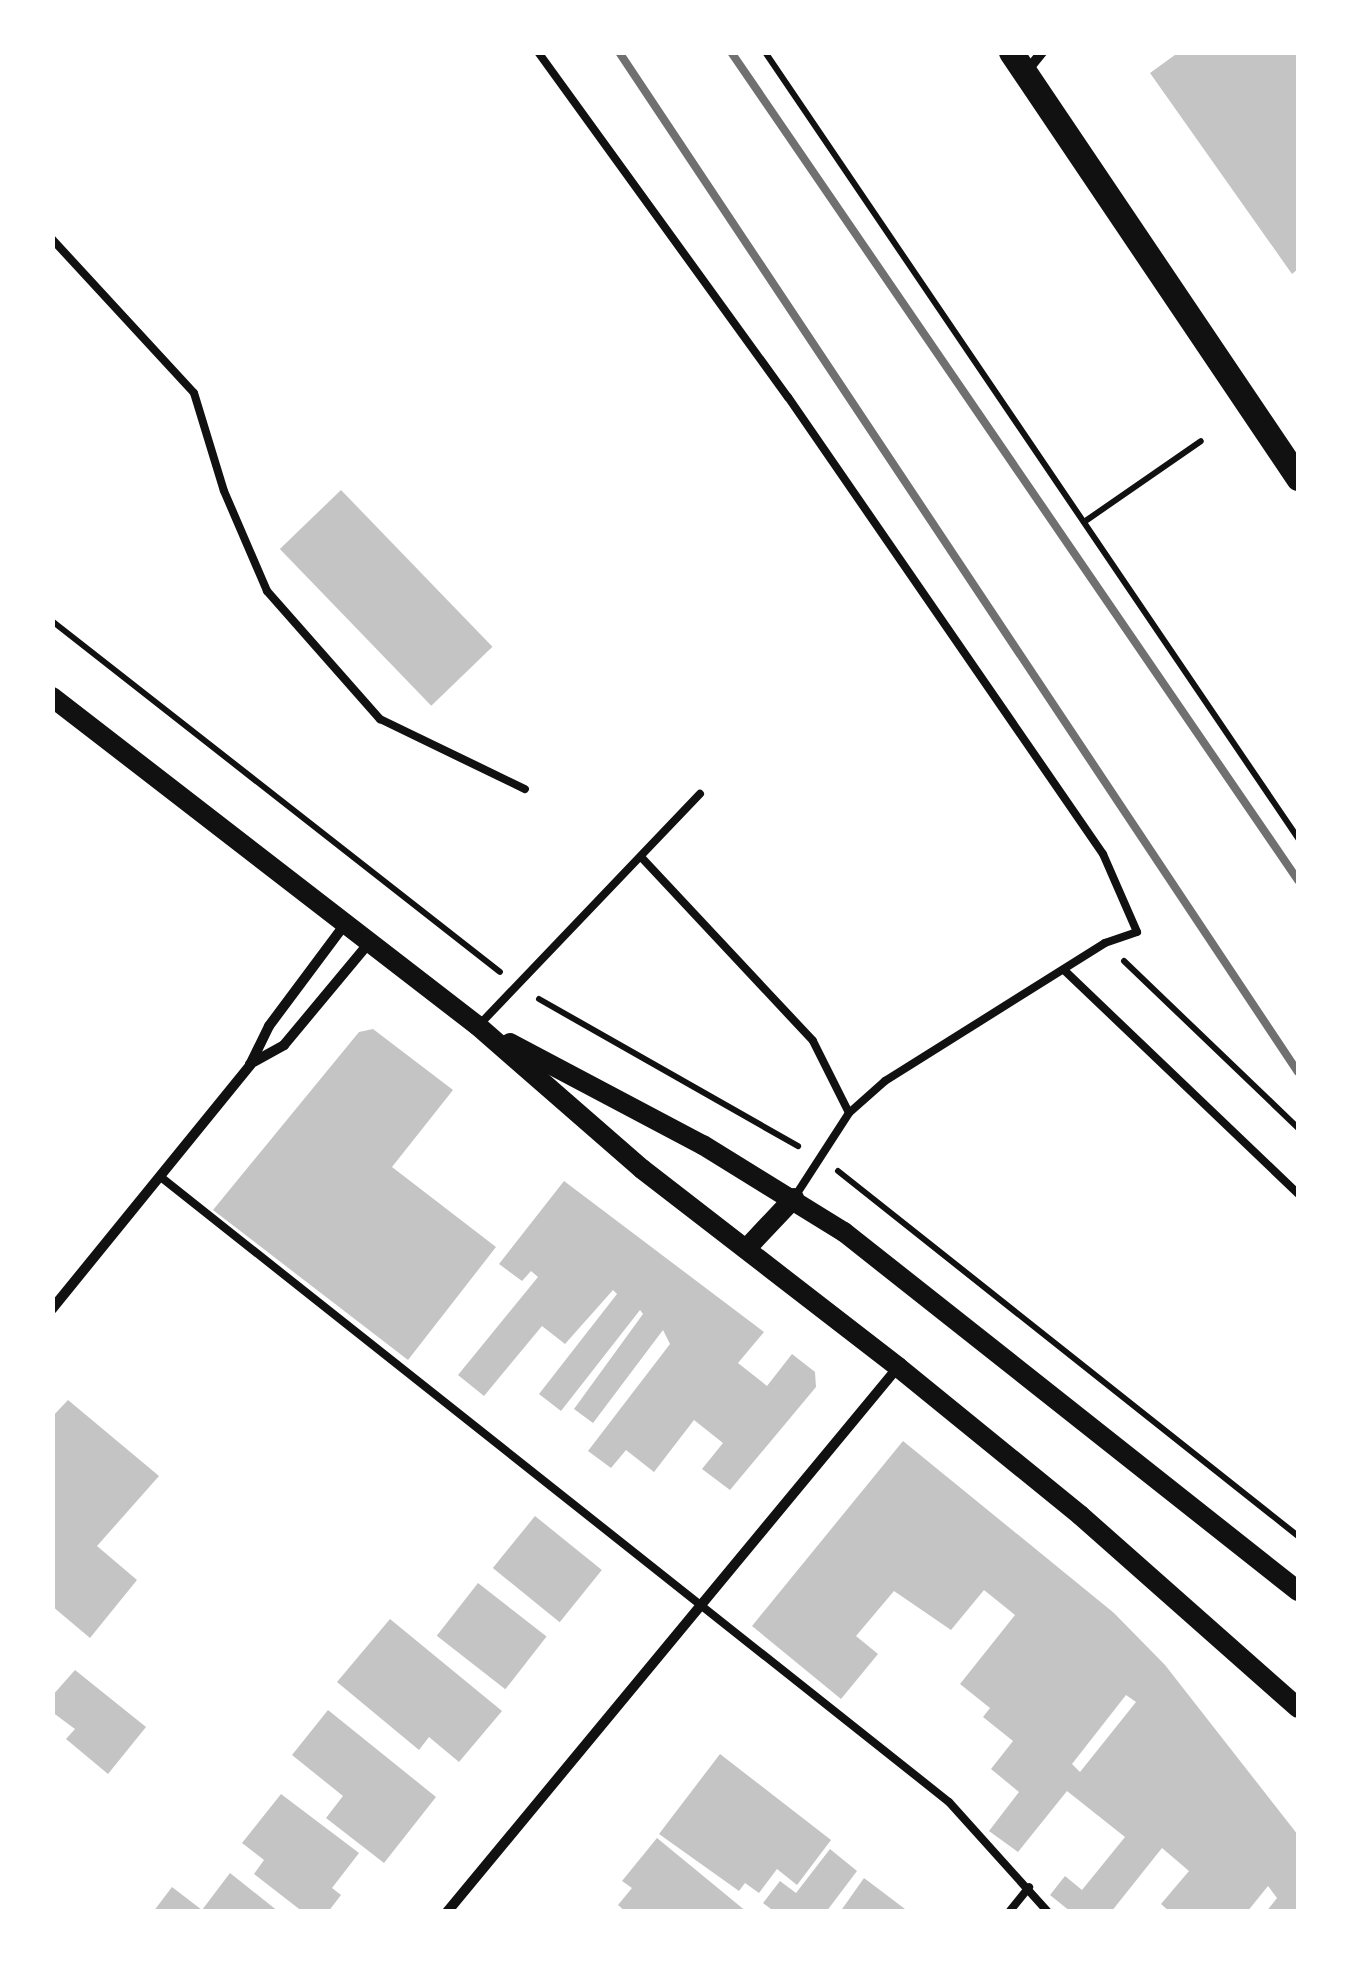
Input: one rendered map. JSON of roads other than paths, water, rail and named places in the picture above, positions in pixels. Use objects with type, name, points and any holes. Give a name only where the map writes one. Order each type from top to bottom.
[{"type":"main road","points":[[1018,63],[1298,478]]},
{"type":"main road","points":[[52,696],[478,1026],[746,1249],[898,1367],[1080,1515],[1298,1708]]},
{"type":"main road","points":[[478,1026],[794,1198],[936,1300],[1298,1591]]},
{"type":"main road","points":[[746,1249],[794,1198]]},
{"type":"street","points":[[1018,63],[1042,52]]},
{"type":"street","points":[[52,1309],[250,1065],[269,1026],[345,924]]},
{"type":"street","points":[[250,1065],[284,1045],[369,943]]},
{"type":"street","points":[[447,1912],[898,1367]]},
{"type":"lane","points":[[538,52],[788,396],[1103,854],[1137,932],[1106,942],[885,1081],[849,1113],[794,1198]]},
{"type":"lane","points":[[52,239],[194,392],[224,492],[268,591],[380,719],[525,788]]},
{"type":"lane","points":[[478,1026],[700,794]]},
{"type":"lane","points":[[642,858],[812,1041],[849,1113]]},
{"type":"lane","points":[[1064,970],[1298,1194]]},
{"type":"lane","points":[[162,1178],[703,1602],[949,1802],[1048,1912]]},
{"type":"lane","points":[[1008,1912],[1029,1888]]},
{"type":"railway","points":[[619,52],[1298,1072]]},
{"type":"railway","points":[[731,52],[1298,880]]}]
